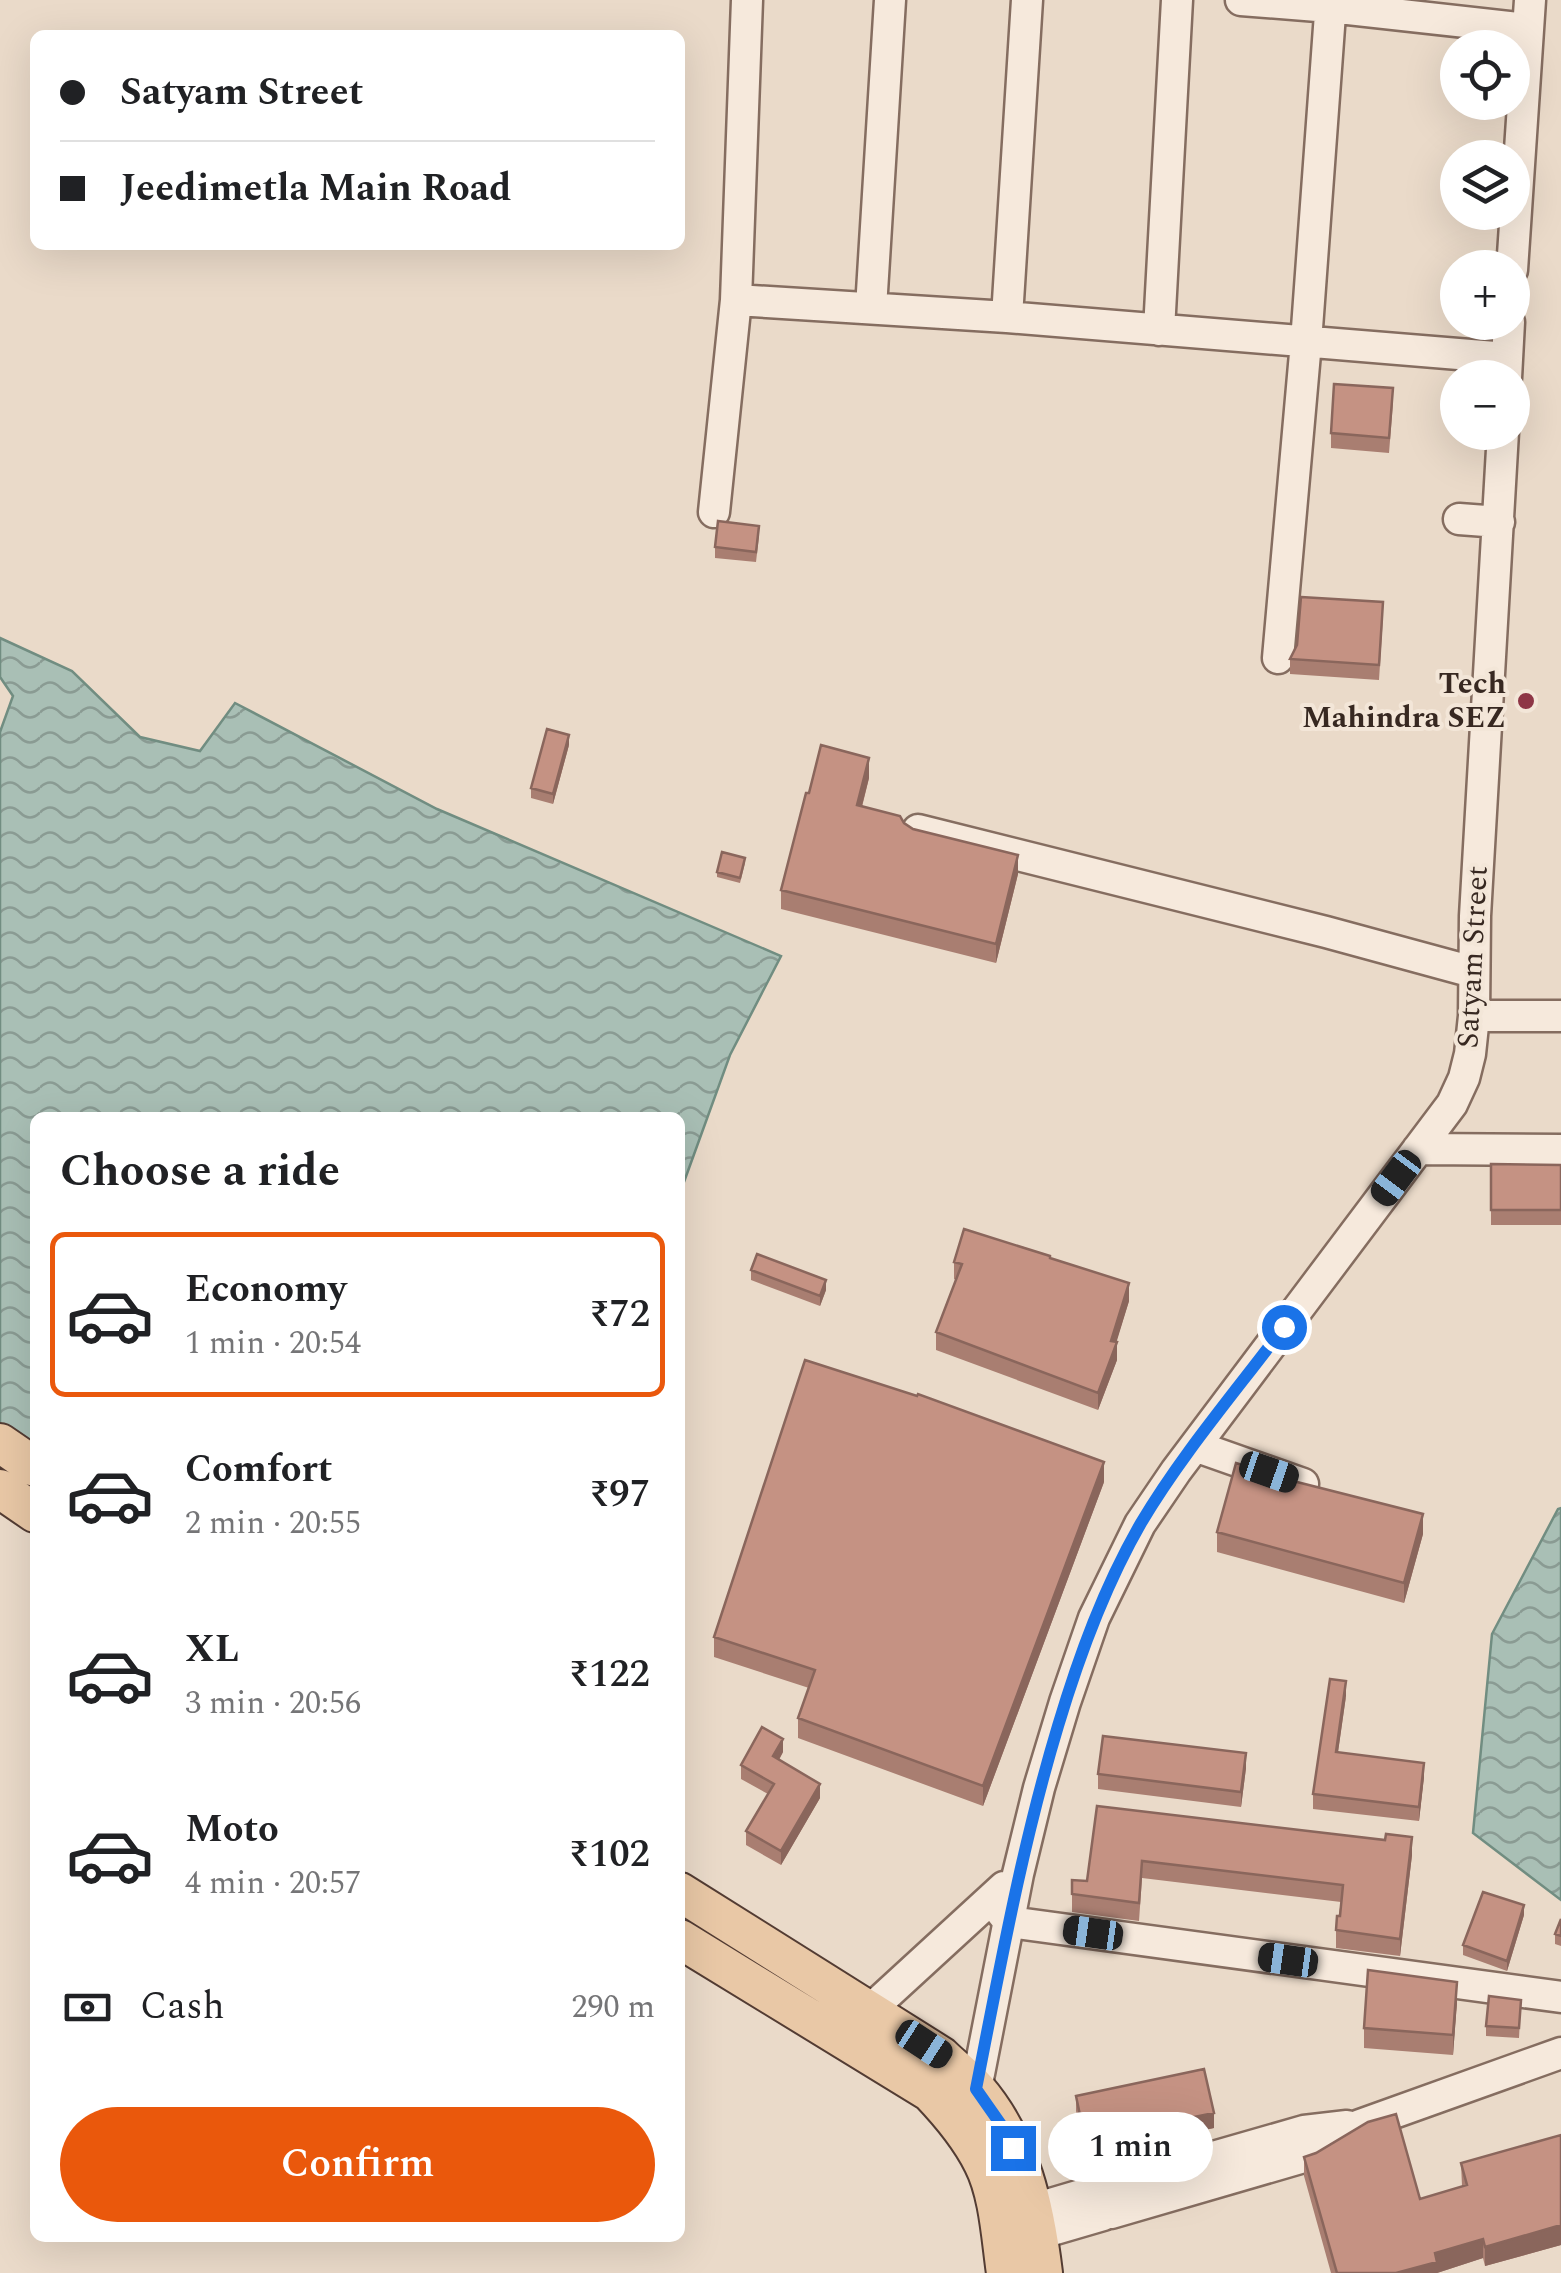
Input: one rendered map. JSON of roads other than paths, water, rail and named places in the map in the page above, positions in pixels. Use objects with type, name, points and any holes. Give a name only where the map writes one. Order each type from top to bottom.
[{"type":"main road","points":[[0,1443],[30,1464]]},
{"type":"main road","points":[[0,1488],[30,1509]]},
{"type":"main road","points":[[685,1895],[941,2056],[976,2089],[1022,2168],[1036,2221],[1043,2273]]},
{"type":"main road","points":[[685,1942],[930,2092],[952,2116],[984,2164],[997,2211],[1006,2273]]},
{"type":"street","points":[[714,512],[736,300],[748,0]]},
{"type":"street","points":[[871,308],[890,0]]},
{"type":"street","points":[[1006,317],[1027,0]]},
{"type":"street","points":[[1160,330],[1177,0]]},
{"type":"street","points":[[1241,0],[1529,14],[1513,250]]},
{"type":"street","points":[[1278,658],[1331,4]]},
{"type":"street","points":[[736,300],[1306,342],[1444,360]]},
{"type":"street","name":"Satyam Street","points":[[870,2010],[1000,1911],[1018,1874],[1039,1788],[1094,1618],[1140,1524],[1452,1104],[1464,1078],[1474,1016],[1473,972],[1502,450]]},
{"type":"street","points":[[1459,519],[1499,522]]},
{"type":"street","points":[[918,830],[1473,972]]},
{"type":"street","points":[[1474,1016],[1561,1016]]},
{"type":"street","points":[[1418,1149],[1561,1150]]},
{"type":"street","points":[[1195,1446],[1303,1484]]},
{"type":"street","points":[[976,2089],[1000,1911],[1561,1997]]},
{"type":"street","points":[[1036,2221],[1102,2202],[1307,2156],[1360,2125],[1561,2054]]},
{"type":"water","points":[[0,638],[72,671],[140,737],[200,751],[235,703],[437,809],[781,956],[730,1055],[685,1179],[685,1112],[30,1112],[30,1448],[0,1428],[0,732],[13,696],[0,677]]},
{"type":"water","points":[[1561,1508],[1561,1900],[1473,1833],[1492,1634]]},
{"type":"place","name":"Tech Mahindra SEZ","points":[[1526,701]]}]
